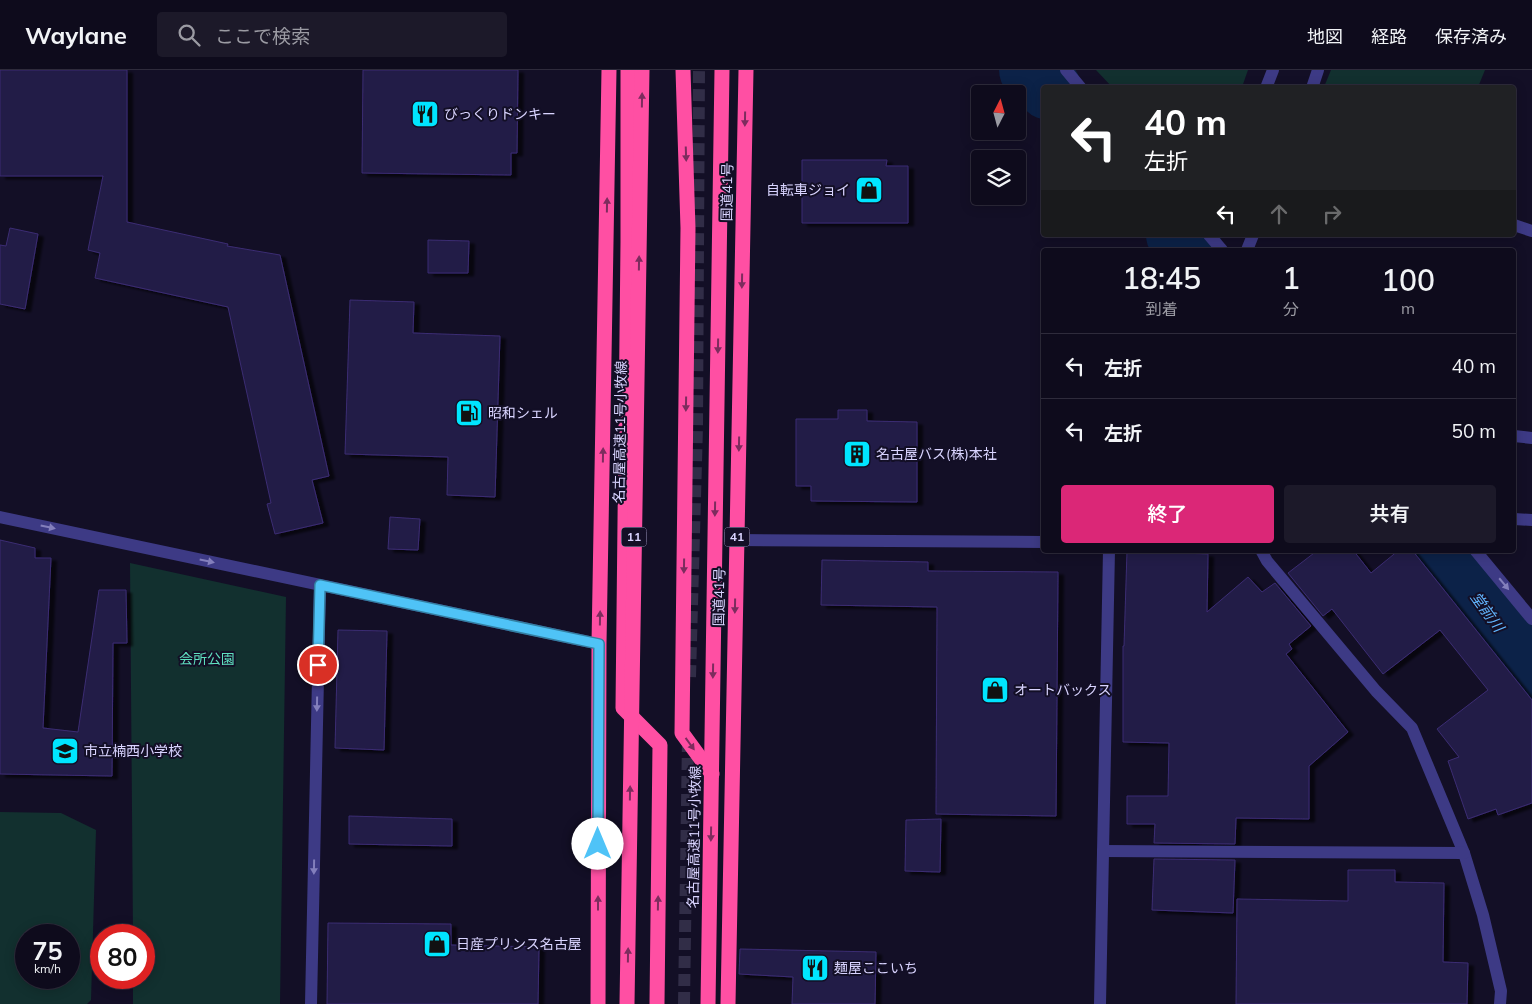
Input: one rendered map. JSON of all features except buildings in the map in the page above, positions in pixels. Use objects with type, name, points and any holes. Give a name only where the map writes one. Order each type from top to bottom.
[{"type":"highway","points":[[598,1004],[599,644],[609,70]]},
{"type":"highway","points":[[628,70],[623,708],[660,746],[657,1004]]},
{"type":"highway","name":"名古屋高速11号小牧線","points":[[627,1004],[642,70]]},
{"type":"highway","points":[[683,70],[688,228],[682,733],[712,774]]},
{"type":"highway","name":"名古屋高速11号小牧線","points":[[708,1004],[722,70]]},
{"type":"highway","name":"国道41号","points":[[728,1004],[746,70]]},
{"type":"street","points":[[1066,70],[1078,85]]},
{"type":"street","points":[[1267,85],[1273,70]]},
{"type":"street","points":[[1313,85],[1318,70]]},
{"type":"street","points":[[1516,225],[1532,231]]},
{"type":"street","points":[[1211,237],[1220,248]]},
{"type":"street","points":[[1516,436],[1532,438]]},
{"type":"street","points":[[0,516],[599,644]]},
{"type":"street","points":[[1516,519],[1532,520]]},
{"type":"street","points":[[737,540],[1041,542]]},
{"type":"street","points":[[1100,1004],[1109,553]]},
{"type":"street","points":[[1263,553],[1267,561],[1376,691],[1412,728],[1464,853],[1483,915],[1499,982],[1501,991],[1500,1004]]},
{"type":"street","points":[[1477,553],[1532,619]]},
{"type":"street","points":[[311,1004],[320,585]]},
{"type":"street","points":[[1103,850],[1464,853]]},
{"type":"green space","points":[[1096,70],[1248,70],[1243,85],[1110,85]]},
{"type":"green space","points":[[1331,70],[1485,70],[1479,85],[1325,85]]},
{"type":"green space","name":"会所公園","points":[[130,563],[286,597],[280,1004],[133,1004],[133,989],[155,989],[155,924],[133,924]]},
{"type":"green space","points":[[0,812],[61,813],[96,830],[93,924],[90,924],[91,1000],[87,1004],[0,1004]]},
{"type":"waterway","name":"堂前川","points":[[1031,70],[1046,85]]},
{"type":"waterway","name":"堂前川","points":[[1180,237],[1189,248]]},
{"type":"waterway","name":"堂前川","points":[[1444,553],[1532,675]]},
{"type":"tunnel","points":[[690,677],[697,427],[699,70]]},
{"type":"tunnel","points":[[684,1004],[688,737]]},
{"type":"place","name":"びっくりドンキー","points":[[425,114]]},
{"type":"place","name":"自転車ジョイ","points":[[869,190]]},
{"type":"place","name":"昭和シェル","points":[[469,413]]},
{"type":"place","name":"名古屋バス(株)本社","points":[[857,454]]},
{"type":"place","name":"オートバックス","points":[[995,690]]},
{"type":"place","name":"市立楠西小学校","points":[[65,751]]},
{"type":"place","name":"日産プリンス名古屋","points":[[437,944]]},
{"type":"place","name":"麺屋ここいち","points":[[815,968]]},
{"type":"route","points":[[318,665],[320,585],[599,644],[598,844]]}]
